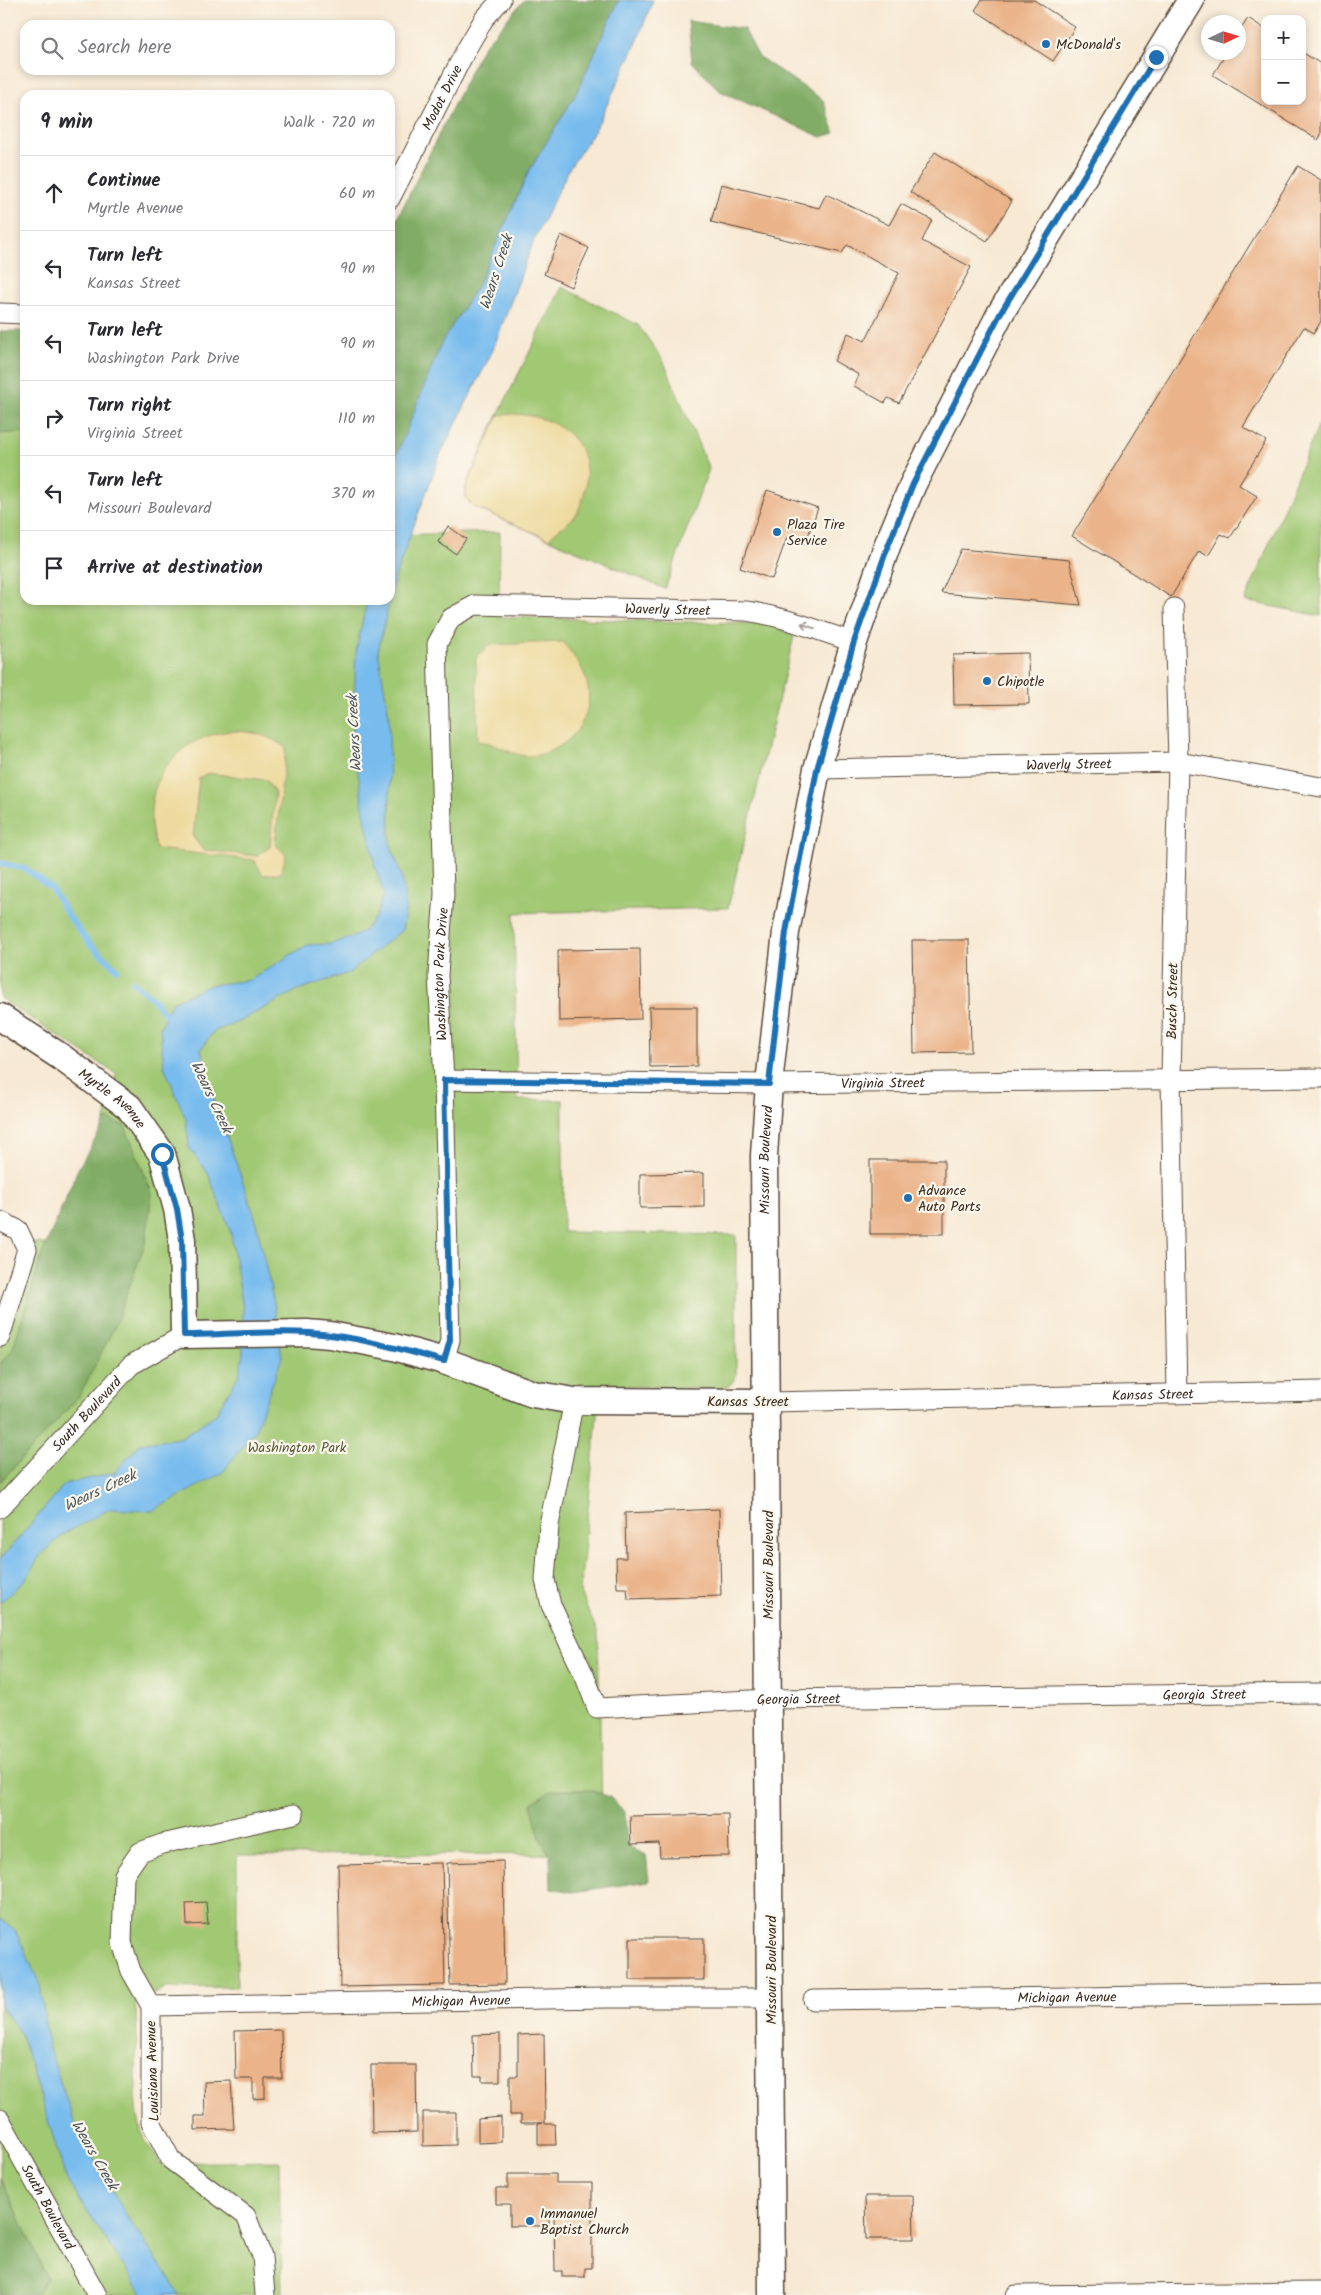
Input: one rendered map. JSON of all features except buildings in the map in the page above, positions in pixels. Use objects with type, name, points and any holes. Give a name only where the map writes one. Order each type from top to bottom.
[{"type":"main road","name":"Missouri Boulevard","points":[[772,2295],[764,1155],[769,1084],[786,932],[817,769],[854,642],[888,546],[913,484],[1000,314],[1191,0]]},
{"type":"main road","name":"Myrtle Avenue","points":[[0,1018],[61,1057],[129,1107],[162,1154],[177,1209],[182,1240],[184,1335]]},
{"type":"main road","name":"Kansas Street","points":[[184,1335],[307,1333],[330,1335],[394,1347],[444,1361],[533,1394],[574,1402],[767,1402]]},
{"type":"street","name":"Modot Drive","points":[[395,189],[467,48],[484,19],[501,0]]},
{"type":"street","points":[[0,313],[20,314]]},
{"type":"street","name":"Waverly Street","points":[[475,605],[673,609],[768,614],[854,642]]},
{"type":"street","name":"Washington Park Drive","points":[[444,1361],[450,1340],[444,1080],[438,975],[444,894],[437,644],[451,618],[475,605]]},
{"type":"street","name":"Busch Street","points":[[1174,608],[1178,762],[1171,1078],[1177,1394]]},
{"type":"street","name":"Waverly Street","points":[[817,769],[1178,762],[1321,787]]},
{"type":"street","name":"Virginia Street","points":[[444,1080],[769,1084],[1171,1078],[1321,1078]]},
{"type":"street","points":[[0,1221],[18,1230],[27,1249],[0,1337]]},
{"type":"street","name":"South Boulevard","points":[[0,1508],[131,1365],[184,1335]]},
{"type":"street","name":"Kansas Street","points":[[767,1402],[1321,1391]]},
{"type":"street","name":"Georgia Street","points":[[574,1402],[549,1525],[545,1580],[551,1605],[586,1677],[597,1708],[769,1699],[1321,1693]]},
{"type":"street","name":"Louisiana Avenue","points":[[265,2295],[262,2256],[246,2216],[171,2160],[151,2122],[151,2006],[131,1971],[122,1943],[124,1875],[140,1852],[162,1844],[294,1814]]},
{"type":"street","name":"Michigan Avenue","points":[[813,2000],[1321,1994]]},
{"type":"street","name":"Michigan Avenue","points":[[151,2006],[596,1998],[771,1998]]},
{"type":"street","name":"South Boulevard","points":[[0,2119],[97,2295]]},
{"type":"street","points":[[1016,2295],[1321,2292]]},
{"type":"green space","points":[[524,0],[619,0],[576,94],[529,171],[478,285],[442,342],[395,465],[395,223],[482,48]]},
{"type":"green space","points":[[688,21],[744,29],[759,57],[823,100],[835,133],[821,137],[720,91],[692,62]]},
{"type":"green space","points":[[562,287],[638,325],[663,360],[709,469],[665,589],[474,507],[466,499],[466,487],[491,429]]},
{"type":"green space","points":[[0,331],[20,331],[20,432],[0,434]]},
{"type":"green space","name":"Washington Park","points":[[0,333],[20,333],[20,605],[395,605],[395,535],[500,532],[499,617],[771,624],[794,636],[728,908],[514,913],[517,1100],[563,1100],[563,1232],[736,1235],[736,1377],[730,1385],[721,1389],[600,1385],[580,1593],[598,1633],[603,1854],[237,1855],[237,1987],[166,1988],[135,2003],[137,2019],[136,2098],[138,2114],[142,2134],[160,2163],[279,2161],[282,2295],[0,2295],[0,1347],[6,1340],[27,1279],[36,1242],[73,1252],[116,1074],[0,998]]},
{"type":"green space","points":[[1321,419],[1321,616],[1245,601]]},
{"type":"green space","points":[[107,1119],[125,1126],[152,1193],[146,1241],[115,1326],[79,1397],[0,1482],[0,1364],[13,1348],[42,1254],[78,1169]]},
{"type":"green space","points":[[551,1790],[590,1790],[610,1797],[625,1812],[627,1846],[646,1855],[649,1881],[573,1892],[551,1888],[550,1856],[540,1838],[531,1804]]},
{"type":"green space","points":[[0,2179],[47,2278],[36,2295],[0,2295]]},
{"type":"sand","points":[[514,414],[543,419],[556,425],[567,432],[583,454],[586,468],[586,484],[580,506],[574,517],[549,539],[474,507],[466,499],[466,487],[499,415]]},
{"type":"sand","points":[[563,642],[580,666],[587,682],[589,695],[587,708],[577,731],[558,747],[546,753],[533,756],[518,755],[492,744],[478,741],[476,658],[489,645]]},
{"type":"sand","points":[[231,731],[253,733],[267,737],[286,748],[275,844],[286,855],[281,873],[263,875],[254,860],[156,849],[151,807],[155,788],[164,770],[175,756],[191,744],[209,736]],"holes":[[[208,773],[266,780],[275,793],[270,847],[257,856],[203,850],[193,837],[199,778]]]},
{"type":"water","name":"Wears Creek","points":[[619,0],[653,0],[637,42],[595,130],[569,169],[534,240],[492,352],[440,455],[395,577],[395,459],[442,342],[478,285],[529,171],[576,94]]},
{"type":"water","name":"Wears Creek","points":[[366,605],[389,605],[378,651],[389,716],[390,843],[402,877],[406,907],[402,930],[349,973],[298,990],[240,1021],[213,1032],[201,1049],[212,1094],[255,1217],[274,1303],[282,1358],[255,1431],[222,1473],[152,1511],[110,1509],[64,1534],[41,1554],[26,1579],[0,1603],[0,1560],[65,1484],[114,1473],[140,1444],[180,1438],[215,1415],[239,1375],[243,1354],[243,1309],[231,1233],[208,1173],[189,1148],[186,1119],[164,1066],[160,1029],[172,1002],[211,985],[250,980],[307,945],[330,944],[353,937],[365,930],[376,916],[384,893],[376,870],[364,813],[353,737],[356,651]]},
{"type":"water","points":[[0,1919],[15,1930],[40,1984],[48,2046],[76,2128],[131,2223],[170,2279],[178,2295],[143,2295],[67,2181],[21,2034],[0,2005]]},
{"type":"waterway","points":[[0,863],[26,869],[51,888],[67,914],[89,943],[117,969]]},
{"type":"waterway","points":[[133,982],[150,996],[172,1022]]},
{"type":"place","name":"McDonald's","points":[[1046,44]]},
{"type":"place","name":"Plaza Tire Service","points":[[777,532]]},
{"type":"place","name":"Chipotle","points":[[987,681]]},
{"type":"place","name":"Advance Auto Parts","points":[[908,1198]]},
{"type":"place","name":"Immanuel Baptist Church","points":[[530,2221]]},
{"type":"route","points":[[162,1154],[177,1209],[182,1240],[184,1335],[307,1333],[330,1335],[394,1347],[444,1361],[450,1340],[444,1080],[769,1084],[786,932],[817,769],[854,642],[888,546],[913,484],[1000,314],[1156,57]]}]
